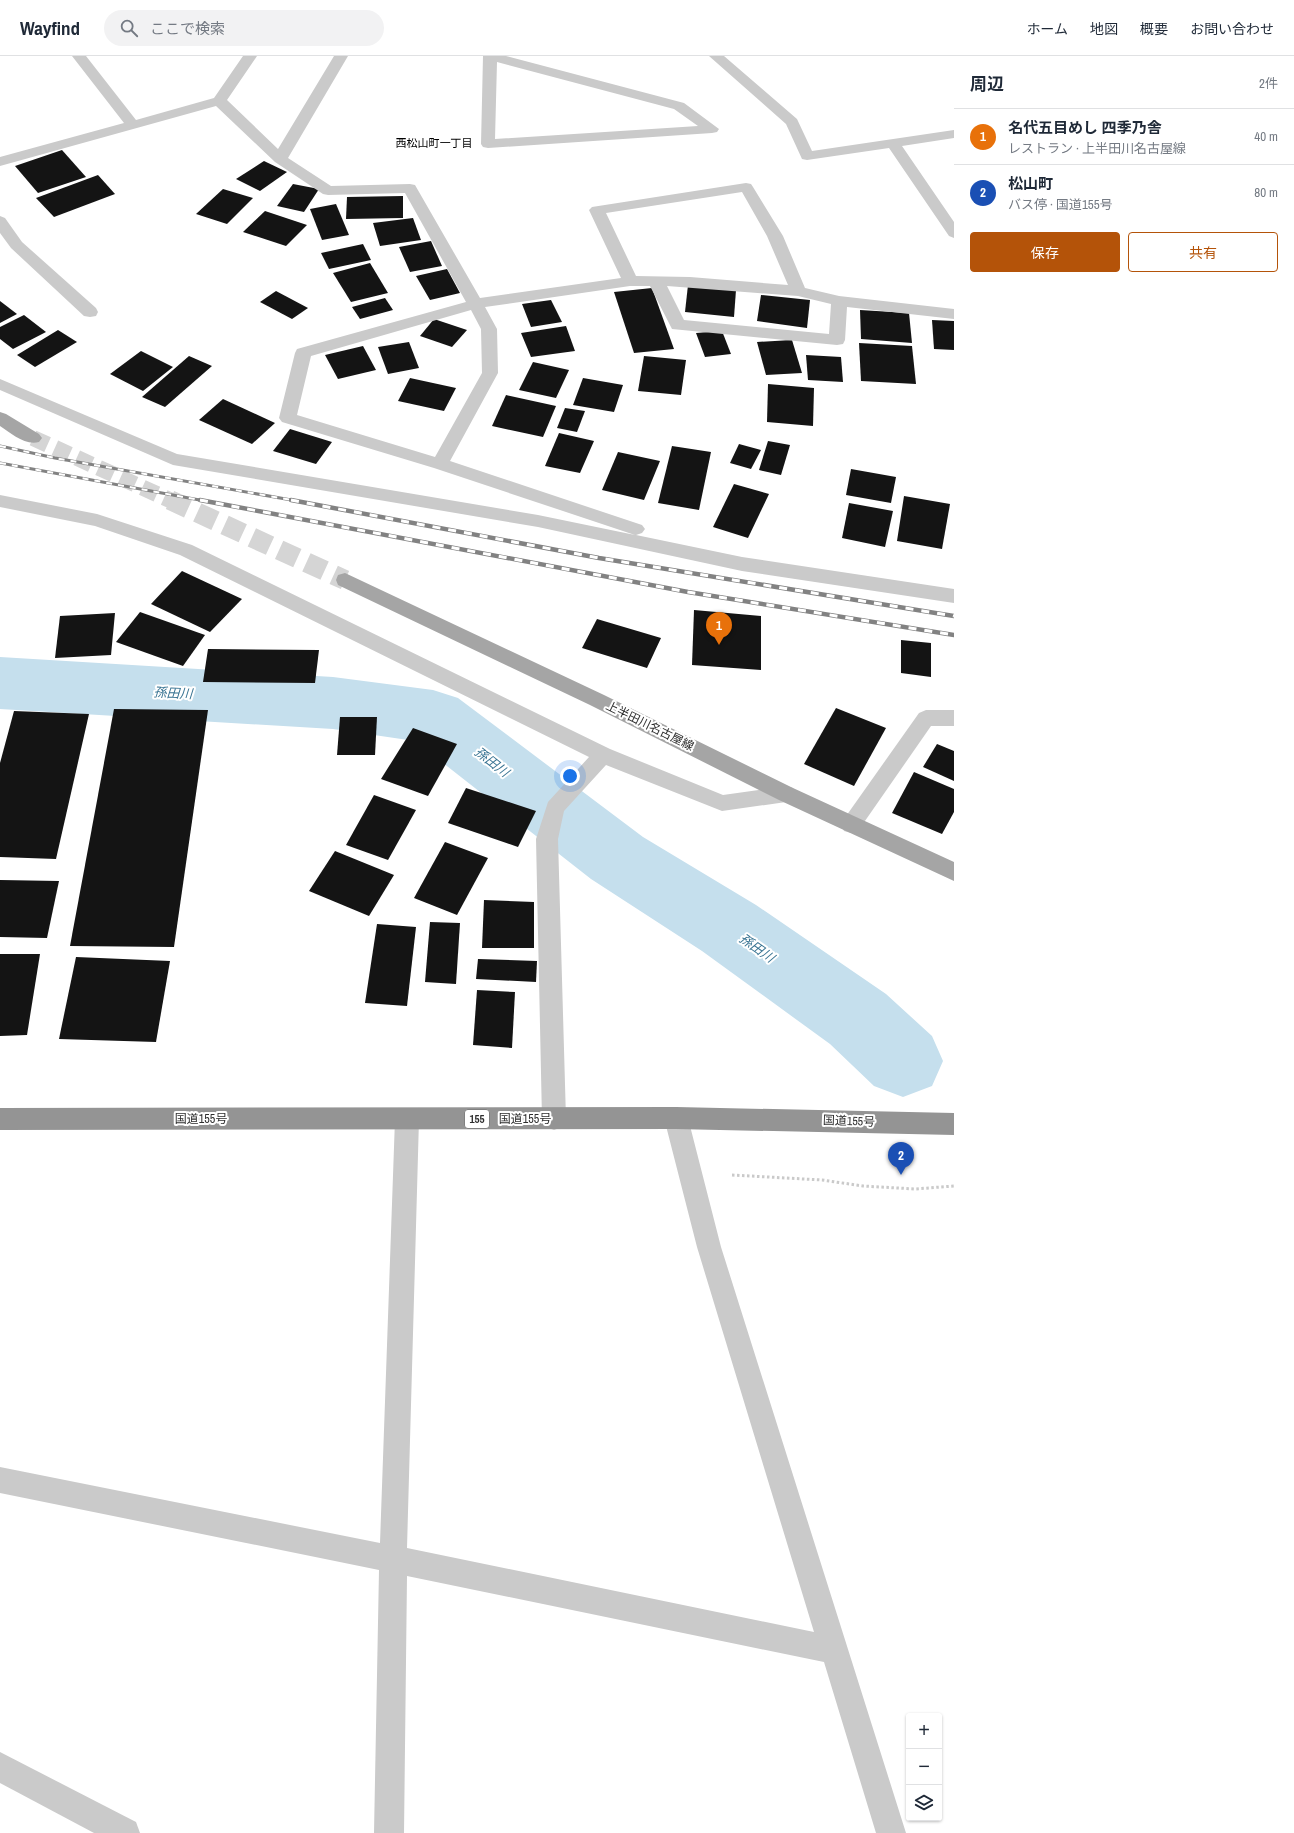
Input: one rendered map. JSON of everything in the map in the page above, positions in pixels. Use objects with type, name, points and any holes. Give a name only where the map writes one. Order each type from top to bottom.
[{"type":"highway","name":"国道155号","points":[[0,1119],[676,1118],[954,1124]]},
{"type":"main road","points":[[0,418],[33,438]]},
{"type":"main road","name":"上半田川名古屋線","points":[[345,580],[597,700],[786,794],[954,872]]},
{"type":"street","points":[[79,56],[133,125]]},
{"type":"street","points":[[0,162],[219,101],[250,56]]},
{"type":"street","points":[[280,159],[341,56]]},
{"type":"street","points":[[490,56],[679,106],[712,129],[488,144],[490,56]]},
{"type":"street","points":[[716,56],[792,122],[807,156],[954,134]]},
{"type":"street","points":[[219,101],[280,159],[328,192],[410,188],[489,329],[490,373],[440,464]]},
{"type":"street","points":[[893,143],[954,233]]},
{"type":"street","points":[[630,281],[597,210],[746,187],[775,236],[798,291]]},
{"type":"street","points":[[0,221],[16,245],[90,312]]},
{"type":"street","points":[[742,564],[713,553],[440,464],[288,418],[303,353],[475,304],[630,281],[690,282],[798,291],[839,301],[954,314]]},
{"type":"street","points":[[656,281],[678,325],[837,340],[839,301]]},
{"type":"street","points":[[0,384],[173,459],[538,521],[742,564],[954,596]]},
{"type":"street","points":[[0,501],[97,520],[186,550],[603,755],[722,803],[786,794]]},
{"type":"street","points":[[538,521],[563,505]]},
{"type":"street","points":[[851,825],[926,718],[954,718]]},
{"type":"street","points":[[554,1119],[547,839],[555,808],[603,755]]},
{"type":"street","points":[[676,1118],[709,1247],[891,1833]]},
{"type":"street","points":[[389,1833],[393,1558],[407,1119]]},
{"type":"street","points":[[0,1480],[69,1492],[393,1558],[834,1650]]},
{"type":"street","points":[[0,1767],[125,1833]]},
{"type":"path","points":[[732,1174],[822,1180],[878,1187],[916,1189],[954,1186]]},
{"type":"building","points":[[62,150],[86,177],[38,193],[15,166]]},
{"type":"building","points":[[264,161],[287,172],[260,191],[236,179]]},
{"type":"building","points":[[98,175],[115,194],[54,217],[36,198]]},
{"type":"building","points":[[293,184],[319,189],[304,212],[277,206]]},
{"type":"building","points":[[223,189],[253,198],[227,224],[196,214]]},
{"type":"building","points":[[403,196],[403,218],[346,219],[347,197]]},
{"type":"building","points":[[336,204],[349,235],[322,240],[310,209]]},
{"type":"building","points":[[265,211],[307,225],[286,246],[243,232]]},
{"type":"building","points":[[413,218],[421,240],[380,246],[373,223]]},
{"type":"building","points":[[431,241],[442,266],[410,272],[399,247]]},
{"type":"building","points":[[363,244],[371,260],[329,269],[321,253]]},
{"type":"building","points":[[370,263],[388,293],[351,302],[333,273]]},
{"type":"building","points":[[447,269],[460,293],[430,300],[416,276]]},
{"type":"building","points":[[688,285],[736,290],[734,317],[685,312]]},
{"type":"building","points":[[652,288],[674,349],[634,353],[614,292]]},
{"type":"building","points":[[276,291],[308,308],[292,319],[260,302]]},
{"type":"building","points":[[761,295],[810,300],[807,328],[757,321]]},
{"type":"building","points":[[385,298],[393,310],[360,319],[352,307]]},
{"type":"building","points":[[551,300],[562,322],[531,327],[522,304]]},
{"type":"building","points":[[0,301],[17,314],[0,323]]},
{"type":"building","points":[[860,310],[909,313],[912,343],[861,339]]},
{"type":"building","points":[[24,315],[46,332],[13,349],[0,339],[0,327]]},
{"type":"building","points":[[434,319],[467,330],[452,347],[420,336]]},
{"type":"building","points":[[932,320],[954,321],[954,350],[934,349]]},
{"type":"building","points":[[566,326],[575,351],[531,357],[521,333]]},
{"type":"building","points":[[58,330],[77,342],[35,367],[17,355]]},
{"type":"building","points":[[722,331],[731,354],[705,357],[696,333]]},
{"type":"building","points":[[792,340],[802,373],[766,375],[757,342]]},
{"type":"building","points":[[409,342],[419,368],[388,374],[378,347]]},
{"type":"building","points":[[859,343],[912,346],[916,384],[861,381]]},
{"type":"building","points":[[363,346],[376,370],[338,379],[325,355]]},
{"type":"building","points":[[141,351],[173,367],[143,391],[110,374]]},
{"type":"building","points":[[806,355],[841,357],[843,382],[808,380]]},
{"type":"building","points":[[189,356],[212,366],[165,407],[142,397]]},
{"type":"building","points":[[644,356],[686,360],[681,395],[638,391]]},
{"type":"building","points":[[533,362],[569,370],[556,398],[519,390]]},
{"type":"building","points":[[410,378],[456,388],[444,411],[398,401]]},
{"type":"building","points":[[583,378],[623,385],[614,412],[573,405]]},
{"type":"building","points":[[768,384],[814,388],[813,426],[767,422]]},
{"type":"building","points":[[506,395],[556,406],[543,437],[492,426]]},
{"type":"building","points":[[223,399],[275,423],[252,444],[199,420]]},
{"type":"building","points":[[565,408],[585,411],[577,432],[557,428]]},
{"type":"building","points":[[290,429],[332,442],[316,464],[273,451]]},
{"type":"building","points":[[559,433],[594,441],[580,473],[545,466]]},
{"type":"building","points":[[768,441],[790,445],[781,475],[759,470]]},
{"type":"building","points":[[739,444],[761,450],[751,469],[730,463]]},
{"type":"building","points":[[672,446],[711,452],[699,510],[658,503]]},
{"type":"building","points":[[618,452],[660,461],[644,500],[602,490]]},
{"type":"building","points":[[851,469],[896,477],[891,503],[846,495]]},
{"type":"building","points":[[734,484],[769,494],[748,538],[713,527]]},
{"type":"building","points":[[904,496],[950,504],[942,549],[897,541]]},
{"type":"building","points":[[849,503],[893,511],[885,547],[842,538]]},
{"type":"building","points":[[182,571],[242,599],[210,632],[151,604]]},
{"type":"building","points":[[694,610],[761,616],[761,670],[692,665]]},
{"type":"building","points":[[140,612],[205,635],[183,666],[116,642]]},
{"type":"building","points":[[115,613],[111,655],[55,658],[60,616]]},
{"type":"building","points":[[597,619],[661,638],[647,668],[582,648]]},
{"type":"building","points":[[901,640],[931,643],[931,677],[901,673]]},
{"type":"building","points":[[208,649],[319,650],[315,683],[203,682]]},
{"type":"building","points":[[836,708],[886,728],[854,786],[804,764]]},
{"type":"building","points":[[114,709],[208,710],[174,947],[70,946]]},
{"type":"building","points":[[14,711],[89,714],[56,859],[0,857],[0,763]]},
{"type":"building","points":[[340,717],[377,717],[375,755],[337,755]]},
{"type":"building","points":[[413,728],[457,744],[428,796],[381,779]]},
{"type":"building","points":[[937,744],[954,751],[954,781],[923,767]]},
{"type":"building","points":[[914,772],[954,789],[954,812],[942,834],[892,813]]},
{"type":"building","points":[[466,788],[536,811],[518,847],[448,823]]},
{"type":"building","points":[[374,795],[416,810],[388,860],[346,845]]},
{"type":"building","points":[[445,842],[488,858],[457,915],[414,898]]},
{"type":"building","points":[[335,851],[394,875],[369,916],[309,891]]},
{"type":"building","points":[[0,880],[59,881],[47,938],[0,937]]},
{"type":"building","points":[[484,900],[534,902],[534,948],[482,948]]},
{"type":"building","points":[[430,922],[460,923],[456,984],[425,982]]},
{"type":"building","points":[[377,924],[416,927],[407,1006],[365,1003]]},
{"type":"building","points":[[0,954],[40,954],[27,1035],[0,1036]]},
{"type":"building","points":[[76,957],[170,961],[156,1042],[59,1039]]},
{"type":"building","points":[[478,959],[537,961],[536,982],[476,979]]},
{"type":"building","points":[[477,990],[515,992],[512,1048],[473,1045]]},
{"type":"waterway","name":"孫田川","points":[[0,683],[333,703],[433,717],[617,858],[729,928],[858,1019],[903,1061]]},
{"type":"tunnel","points":[[33,438],[172,501]]},
{"type":"tunnel","points":[[170,500],[345,580]]},
{"type":"railway","points":[[0,446],[55,458],[297,501]]},
{"type":"railway","points":[[0,463],[205,501]]},
{"type":"railway","points":[[200,500],[688,592],[954,635]]},
{"type":"railway","points":[[291,500],[599,558],[954,616]]},
{"type":"place","name":"名代五目めし 四季乃舎","points":[[719,645]]},
{"type":"place","name":"松山町","points":[[901,1175]]},
{"type":"district","name":"西松山町一丁目","points":[[434,143]]}]
